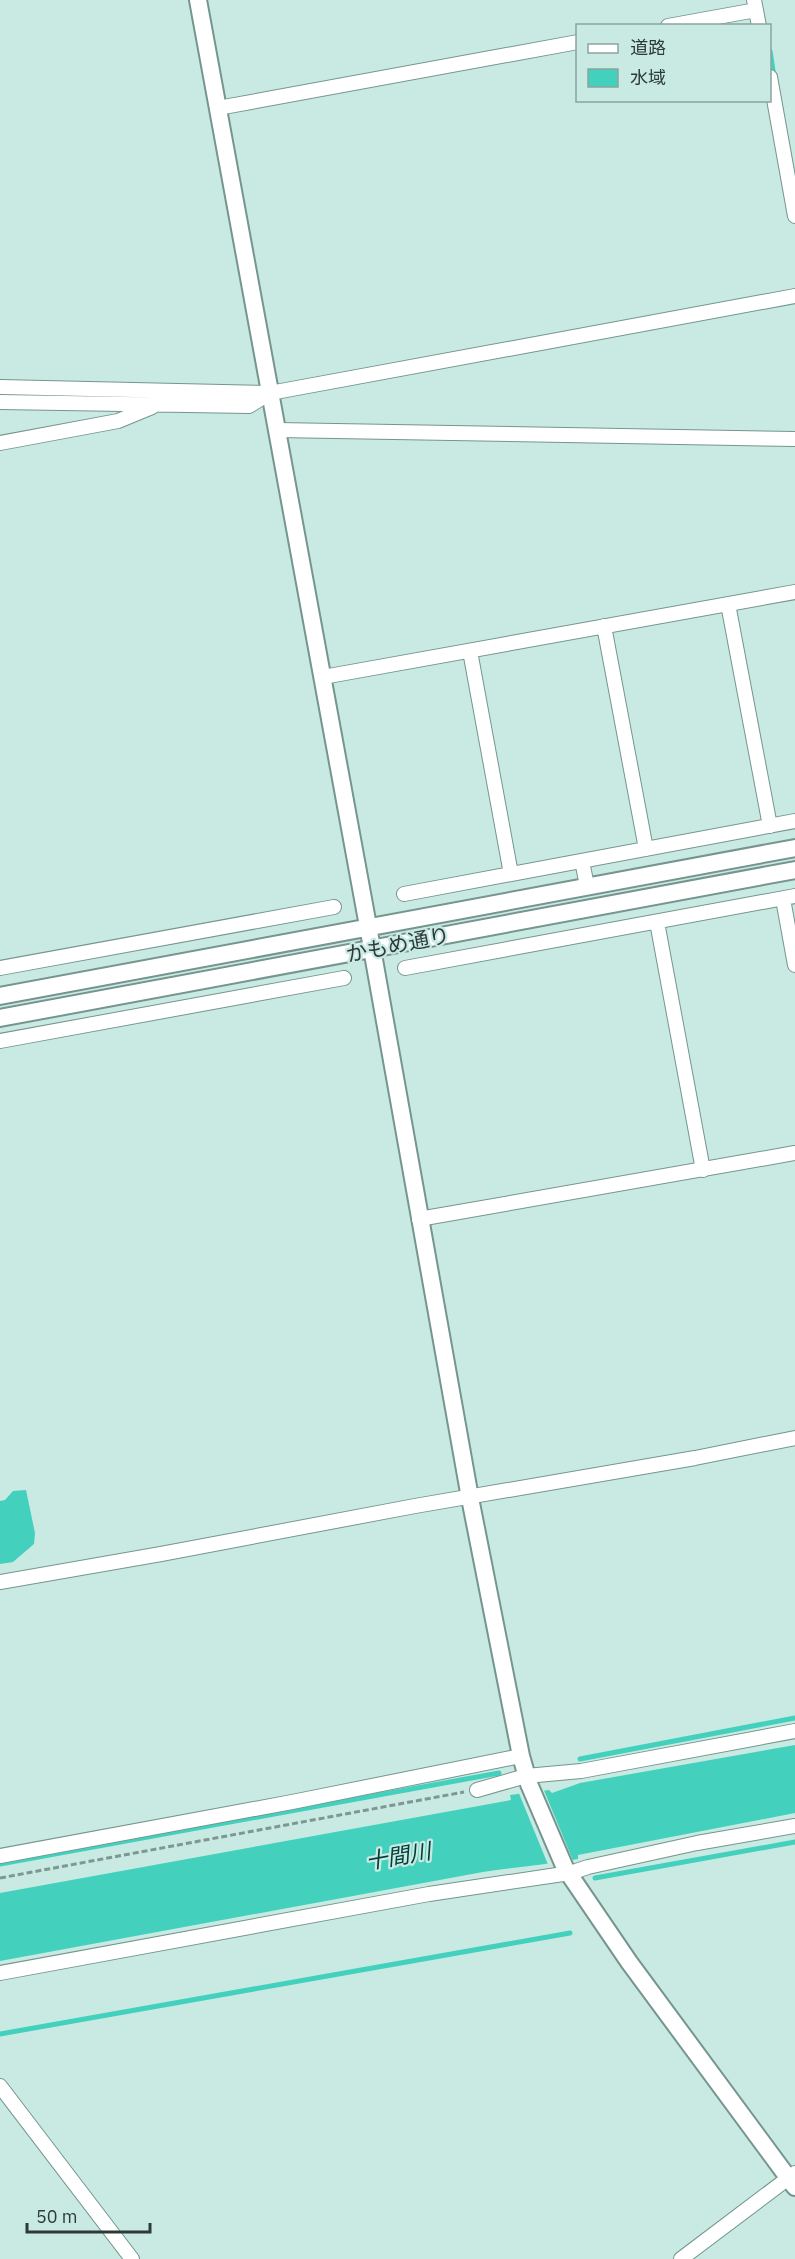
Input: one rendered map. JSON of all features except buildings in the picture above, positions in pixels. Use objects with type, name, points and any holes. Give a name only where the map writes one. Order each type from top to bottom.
[{"type":"street","points":[[198,0],[368,926],[470,1498],[521,1756],[528,1780],[567,1870],[629,1962],[793,2179],[681,2259]]},
{"type":"street","points":[[676,24],[755,5],[759,24]]},
{"type":"street","points":[[218,108],[576,42]]},
{"type":"street","points":[[771,83],[795,216]]},
{"type":"street","points":[[0,387],[270,393],[795,296]]},
{"type":"street","points":[[0,402],[249,406],[270,393]]},
{"type":"street","points":[[0,443],[118,421],[160,404]]},
{"type":"street","points":[[277,430],[795,439]]},
{"type":"street","points":[[322,677],[795,592]]},
{"type":"street","points":[[728,604],[770,826]]},
{"type":"street","points":[[604,626],[646,849]]},
{"type":"street","points":[[470,651],[511,874]]},
{"type":"street","points":[[404,894],[795,821]]},
{"type":"street","name":"かもめ通り","points":[[0,996],[795,848]]},
{"type":"street","points":[[582,861],[587,886]]},
{"type":"street","name":"かもめ通り","points":[[0,1018],[795,870]]},
{"type":"street","points":[[405,968],[789,897],[795,965]]},
{"type":"street","points":[[0,968],[334,907]]},
{"type":"street","points":[[589,908],[594,933]]},
{"type":"street","points":[[657,922],[703,1170]]},
{"type":"street","points":[[0,1041],[344,978]]},
{"type":"street","points":[[419,1219],[795,1153]]},
{"type":"street","points":[[0,1582],[795,1438]]},
{"type":"street","points":[[477,1790],[795,1731]]},
{"type":"street","points":[[0,1856],[292,1802],[521,1756]]},
{"type":"street","points":[[0,1973],[588,1867],[697,1843],[795,1826]]},
{"type":"street","points":[[0,2086],[132,2259]]},
{"type":"path","points":[[0,1878],[477,1790]]},
{"type":"water","points":[[26,1490],[35,1533],[34,1544],[13,1562],[0,1564],[0,1501],[5,1500],[13,1491]]},
{"type":"water","name":"十間川","points":[[795,1745],[795,1813],[578,1855],[578,1859],[483,1872],[0,1961],[0,1893],[511,1800],[510,1795],[549,1790],[552,1793],[580,1783]]},
{"type":"pier","points":[[543,1788],[574,1863],[549,1867],[518,1791]]},
{"type":"waterway","points":[[771,58],[774,77]]},
{"type":"waterway","points":[[580,1759],[795,1718]]},
{"type":"waterway","points":[[0,1864],[499,1773]]},
{"type":"waterway","points":[[595,1878],[795,1842]]},
{"type":"waterway","points":[[0,2034],[570,1933]]}]
